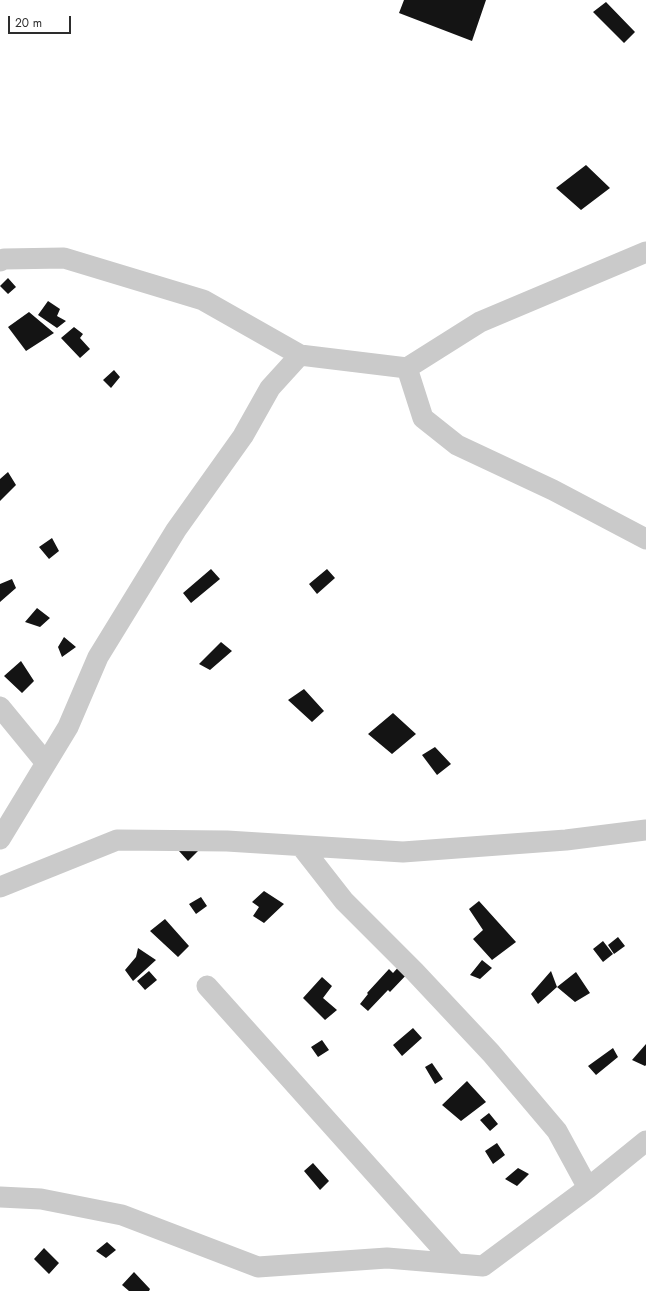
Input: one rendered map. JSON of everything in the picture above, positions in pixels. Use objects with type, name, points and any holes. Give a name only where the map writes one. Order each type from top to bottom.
[{"type":"street","points":[[0,261],[4,259],[64,258],[203,300],[300,355],[407,368],[480,322],[646,252]]},
{"type":"street","points":[[0,839],[68,727],[98,657],[176,530],[243,436],[270,388],[300,355]]},
{"type":"street","points":[[407,368],[423,418],[457,446],[553,490],[646,539]]},
{"type":"street","points":[[0,707],[46,763]]},
{"type":"street","points":[[0,887],[117,840],[227,841],[403,852],[566,840],[646,830]]},
{"type":"street","points":[[301,846],[344,901],[415,972],[486,1047],[557,1131],[588,1188]]},
{"type":"street","points":[[207,986],[455,1263]]},
{"type":"street","points":[[0,1197],[41,1199],[122,1215],[258,1267],[387,1258],[483,1266],[588,1188],[646,1141]]},
{"type":"building","points":[[404,0],[486,0],[472,41],[399,13]]},
{"type":"building","points":[[606,2],[635,32],[624,43],[593,12]]},
{"type":"building","points":[[586,165],[610,188],[581,210],[556,188]]},
{"type":"building","points":[[8,278],[16,287],[8,294],[0,286]]},
{"type":"building","points":[[48,301],[60,309],[57,316],[66,321],[57,328],[38,315]]},
{"type":"building","points":[[29,312],[54,333],[26,351],[8,327]]},
{"type":"building","points":[[74,327],[83,334],[80,338],[90,349],[80,358],[61,338]]},
{"type":"building","points":[[114,370],[120,377],[111,388],[103,380]]},
{"type":"building","points":[[8,472],[16,485],[0,501],[0,479]]},
{"type":"building","points":[[52,538],[59,551],[49,559],[39,547]]},
{"type":"building","points":[[211,569],[220,579],[191,603],[183,593]]},
{"type":"building","points":[[327,569],[335,578],[317,594],[309,584]]},
{"type":"building","points":[[12,579],[16,588],[0,602],[0,584]]},
{"type":"building","points":[[37,608],[50,618],[40,627],[25,622]]},
{"type":"building","points":[[64,637],[76,647],[62,657],[58,647]]},
{"type":"building","points":[[221,642],[232,651],[210,670],[199,664]]},
{"type":"building","points":[[21,661],[34,681],[22,693],[4,676]]},
{"type":"building","points":[[304,689],[324,711],[312,722],[288,700]]},
{"type":"building","points":[[393,713],[416,734],[392,754],[368,734]]},
{"type":"building","points":[[435,747],[451,764],[437,775],[422,755]]},
{"type":"building","points":[[204,845],[188,861],[179,851]]},
{"type":"building","points":[[264,891],[284,904],[264,923],[253,916],[259,907],[252,902]]},
{"type":"building","points":[[201,897],[207,906],[196,914],[189,904]]},
{"type":"building","points":[[479,901],[516,942],[492,960],[473,939],[483,930],[469,909]]},
{"type":"building","points":[[165,919],[189,946],[178,957],[150,931]]},
{"type":"building","points":[[618,937],[625,946],[614,954],[608,945]]},
{"type":"building","points":[[603,941],[613,954],[603,962],[593,949]]},
{"type":"building","points":[[138,948],[156,960],[133,981],[125,970],[136,957]]},
{"type":"building","points":[[482,960],[492,968],[480,979],[470,975]]},
{"type":"building","points":[[402,963],[410,971],[390,992],[388,990],[368,1011],[360,1004],[368,994],[367,993],[389,969],[393,973]]},
{"type":"building","points":[[149,971],[157,980],[145,990],[137,981]]},
{"type":"building","points":[[551,971],[557,987],[538,1004],[531,994]]},
{"type":"building","points":[[576,972],[590,993],[575,1002],[557,987]]},
{"type":"building","points":[[322,977],[332,986],[323,998],[337,1010],[325,1020],[303,998]]},
{"type":"building","points":[[413,1028],[422,1038],[402,1056],[393,1045]]},
{"type":"building","points":[[322,1040],[329,1050],[318,1057],[311,1047]]},
{"type":"building","points":[[646,1044],[646,1065],[645,1066],[632,1060]]},
{"type":"building","points":[[613,1048],[618,1057],[596,1075],[588,1066]]},
{"type":"building","points":[[432,1063],[443,1079],[435,1084],[425,1067]]},
{"type":"building","points":[[467,1081],[486,1102],[461,1121],[442,1105]]},
{"type":"building","points":[[489,1113],[498,1124],[490,1131],[480,1120]]},
{"type":"building","points":[[497,1143],[505,1155],[493,1164],[485,1151]]},
{"type":"building","points":[[313,1163],[329,1181],[320,1190],[304,1171]]},
{"type":"building","points":[[518,1168],[529,1174],[517,1186],[505,1179]]},
{"type":"building","points":[[107,1242],[116,1250],[106,1258],[96,1251]]},
{"type":"building","points":[[44,1248],[59,1263],[49,1274],[34,1259]]},
{"type":"building","points":[[134,1272],[150,1289],[149,1291],[129,1291],[122,1285]]}]
